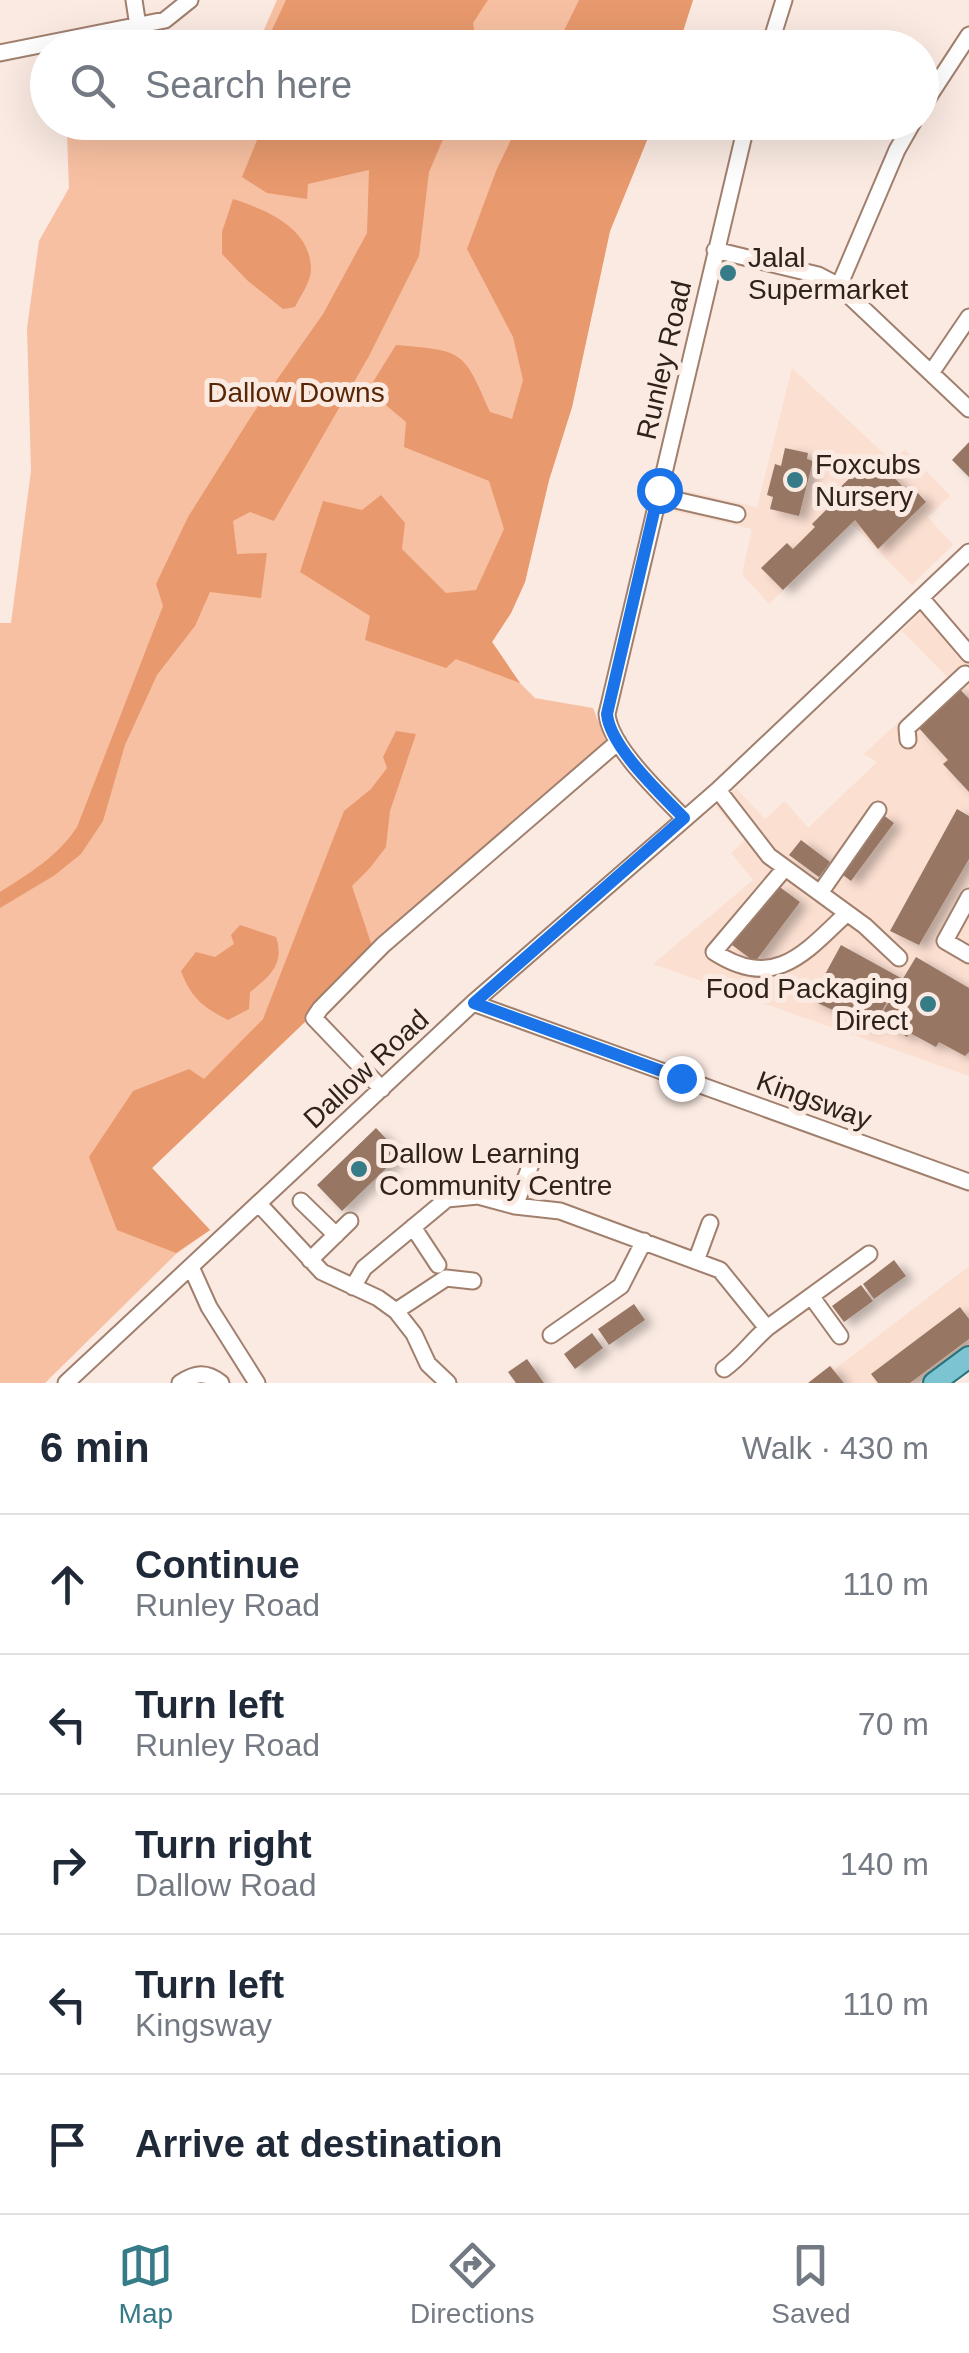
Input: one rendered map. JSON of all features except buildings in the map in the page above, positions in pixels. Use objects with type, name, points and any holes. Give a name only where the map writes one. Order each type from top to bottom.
[{"type":"main road","points":[[934,1383],[969,1357]]},
{"type":"street","points":[[134,0],[138,26]]},
{"type":"street","points":[[118,30],[166,20],[190,0]]},
{"type":"street","points":[[775,30],[784,0]]},
{"type":"street","points":[[939,81],[969,35]]},
{"type":"street","points":[[0,53],[30,47]]},
{"type":"street","name":"Runley Road","points":[[618,742],[608,727],[607,714],[742,140]]},
{"type":"street","points":[[839,286],[903,140]]},
{"type":"street","points":[[714,250],[818,276],[839,286],[969,408]]},
{"type":"street","points":[[931,373],[969,317]]},
{"type":"street","points":[[658,496],[737,514]]},
{"type":"street","name":"Dallow Road","points":[[66,1383],[474,1003],[718,790],[920,598],[934,578],[969,552]]},
{"type":"street","points":[[920,598],[969,654]]},
{"type":"street","points":[[908,740],[908,728],[968,675]]},
{"type":"street","points":[[382,1089],[314,1018],[383,945],[618,742],[684,818]]},
{"type":"street","points":[[718,790],[769,856],[847,913],[898,958]]},
{"type":"street","points":[[820,893],[878,810]]},
{"type":"street","points":[[785,868],[714,952],[737,967],[776,969],[797,960],[847,913]]},
{"type":"street","points":[[969,897],[945,941],[969,955]]},
{"type":"street","name":"Kingsway","points":[[474,1003],[969,1182]]},
{"type":"street","points":[[515,1206],[531,1164]]},
{"type":"street","points":[[354,1288],[364,1268],[448,1199],[478,1196],[560,1212],[720,1270],[766,1328]]},
{"type":"street","points":[[301,1202],[336,1235]]},
{"type":"street","points":[[259,1204],[322,1272],[378,1298],[396,1311],[414,1334],[428,1364],[448,1383]]},
{"type":"street","points":[[310,1260],[350,1221]]},
{"type":"street","points":[[696,1261],[710,1224]]},
{"type":"street","points":[[413,1227],[438,1266]]},
{"type":"street","points":[[551,1335],[622,1286],[644,1241]]},
{"type":"street","points":[[724,1370],[748,1352],[766,1328],[869,1254]]},
{"type":"street","points":[[190,1267],[209,1308],[257,1383]]},
{"type":"street","points":[[396,1311],[446,1278],[473,1281]]},
{"type":"street","points":[[811,1296],[840,1336]]},
{"type":"street","points":[[180,1383],[194,1374],[206,1374],[221,1383]]},
{"type":"shaded area","points":[[792,368],[892,461],[905,449],[950,496],[928,517],[953,545],[912,585],[852,524],[769,604],[742,574],[752,529],[664,509],[669,487],[757,507]]},
{"type":"shaded area","points":[[934,599],[969,638],[969,1076],[653,964],[753,880],[731,853],[745,840],[716,807],[736,788],[765,819],[785,801],[808,828],[877,762],[864,754],[947,677],[902,631]]},
{"type":"shaded area","points":[[969,1266],[969,1347],[922,1383],[807,1383],[831,1365],[835,1369]]},
{"type":"green space","points":[[277,0],[693,0],[683,30],[264,30]]},
{"type":"green space","points":[[286,0],[488,0],[473,23],[474,30],[272,30]]},
{"type":"green space","points":[[579,0],[693,0],[683,30],[564,30]]},
{"type":"green space","name":"Dallow Downs","points":[[67,140],[647,140],[610,231],[572,407],[549,480],[525,582],[492,642],[535,698],[593,708],[610,752],[415,917],[152,1168],[210,1230],[176,1254],[45,1383],[0,1383],[0,623],[11,623],[31,471],[27,328],[39,241],[69,188]]},
{"type":"green space","points":[[257,140],[443,140],[429,172],[419,256],[369,356],[274,521],[250,512],[233,521],[237,554],[267,553],[261,598],[210,592],[195,626],[157,675],[125,745],[103,821],[81,854],[55,875],[0,908],[0,892],[52,856],[77,827],[163,606],[156,584],[188,517],[252,415],[323,314],[367,233],[369,170],[308,184],[307,199],[267,193],[242,177]]},
{"type":"green space","points":[[511,140],[647,140],[610,231],[572,407],[549,480],[525,582],[492,642],[520,683],[456,659],[446,668],[365,640],[370,616],[300,572],[323,501],[362,510],[381,495],[405,523],[402,549],[446,593],[476,590],[504,529],[489,481],[404,447],[406,422],[368,390],[396,345],[435,349],[458,357],[466,365],[490,412],[512,419],[523,380],[513,337],[467,249]]},
{"type":"green space","points":[[233,199],[273,215],[304,243],[311,274],[295,307],[283,309],[222,254],[222,232]]},
{"type":"green space","points":[[396,731],[416,734],[390,811],[386,847],[352,886],[375,955],[152,1168],[210,1230],[176,1253],[117,1230],[89,1157],[133,1091],[189,1069],[204,1079],[263,1019],[344,811],[371,789],[387,768],[383,757]]},
{"type":"green space","points":[[240,925],[276,937],[279,954],[269,975],[250,992],[249,1009],[228,1020],[199,1001],[181,971],[196,952],[215,957],[234,944],[231,935]]},
{"type":"place","name":"Jalal Supermarket","points":[[728,273]]},
{"type":"place","name":"Foxcubs Nursery","points":[[795,480]]},
{"type":"place","name":"Food Packaging Direct","points":[[928,1004]]},
{"type":"place","name":"Dallow Learning Community Centre","points":[[359,1169]]},
{"type":"route","points":[[659,490],[607,714],[608,727],[618,742],[684,818],[474,1003],[681,1078]]}]
